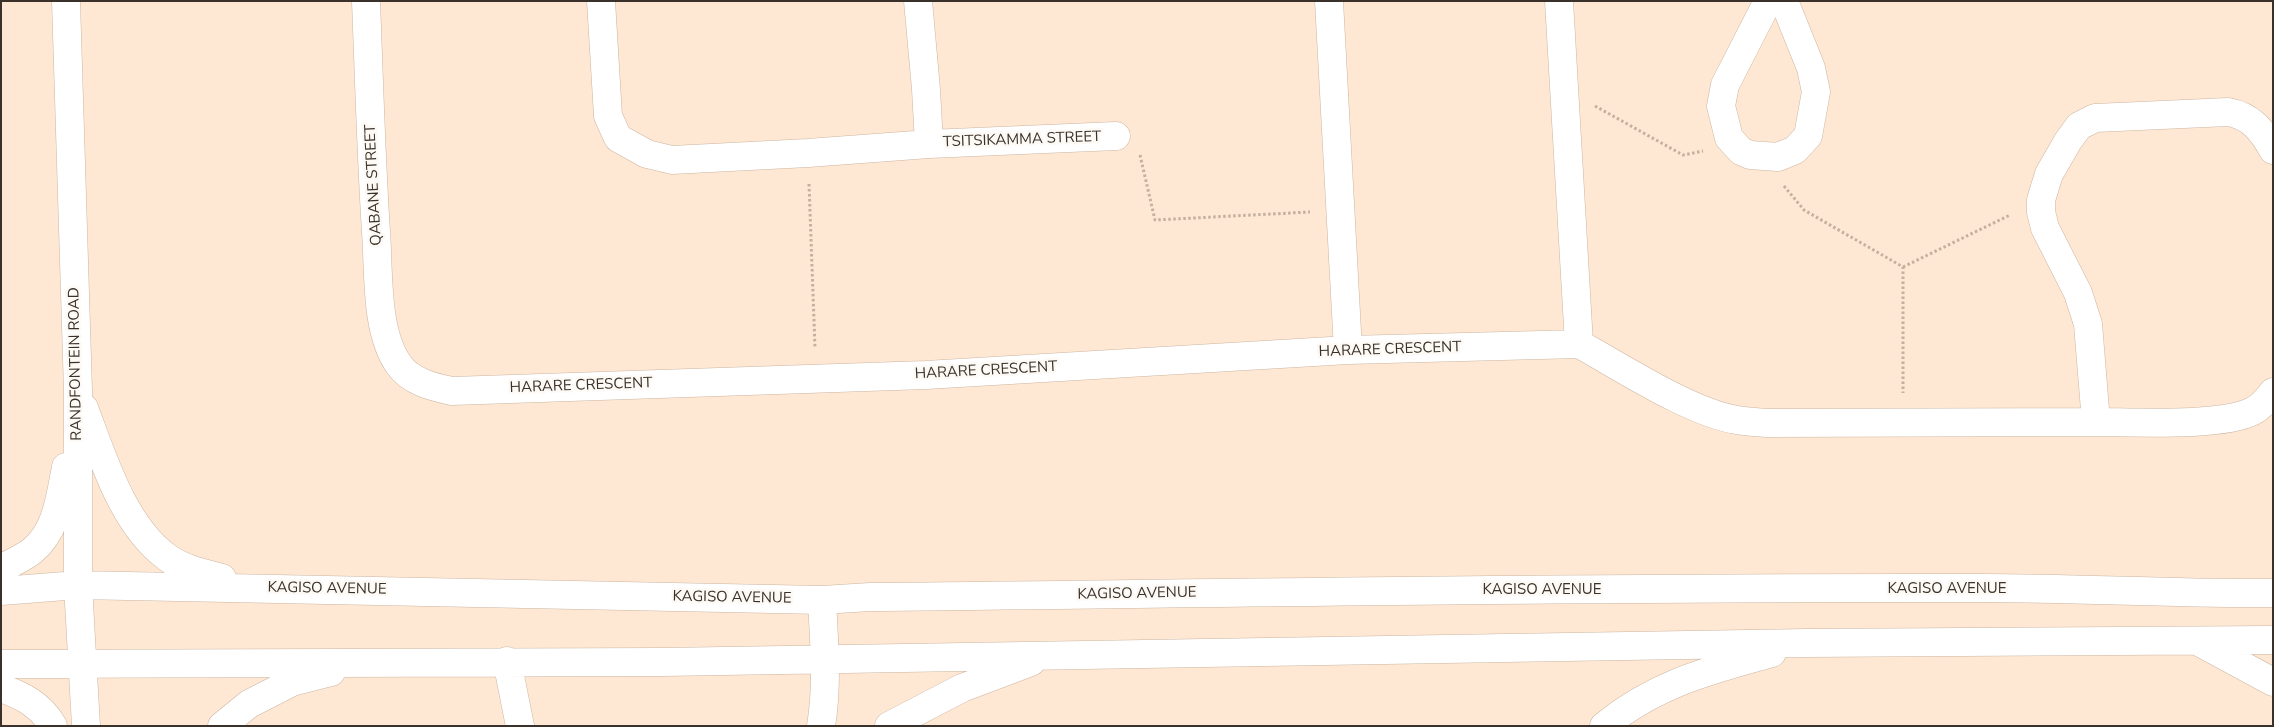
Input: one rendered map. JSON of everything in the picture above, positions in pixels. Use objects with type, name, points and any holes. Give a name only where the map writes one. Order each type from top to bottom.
[{"type":"street","name":"RANDFONTEIN ROAD","points":[[66,1],[78,402],[78,585],[86,726]]},
{"type":"street","name":"QABANE STREET","points":[[366,1],[370,141],[381,311],[388,342],[399,366]]},
{"type":"street","name":"TSITSIKAMMA STREET","points":[[601,1],[608,116],[618,138],[647,154],[672,160],[808,154],[929,144],[1116,136]]},
{"type":"street","name":"TSITSIKAMMA STREET","points":[[918,1],[929,144]]},
{"type":"street","points":[[1329,1],[1348,350]]},
{"type":"street","points":[[1559,1],[1579,344],[1700,408],[1736,420],[1768,423],[2189,421],[2233,418],[2254,411],[2273,392]]},
{"type":"street","points":[[1768,1],[1725,85],[1721,106],[1724,125],[1729,138],[1741,151],[1760,156],[1778,157],[1795,150],[1808,136],[1816,92],[1811,68],[1784,1]]},
{"type":"street","points":[[2096,422],[2088,324],[2078,293],[2045,228],[2041,200],[2049,174],[2068,141],[2079,126],[2095,118],[2228,112],[2241,114],[2252,122],[2265,136],[2273,150]]},
{"type":"street","name":"HARARE CRESCENT","points":[[399,366],[423,384],[452,391],[936,375],[1348,350],[1579,344]]},
{"type":"street","points":[[1,569],[31,552],[48,534],[59,503],[78,402]]},
{"type":"street","points":[[78,402],[114,489],[155,547],[170,559],[193,571],[265,587]]},
{"type":"street","name":"KAGISO AVENUE","points":[[1,591],[78,585],[265,587],[822,600],[870,597],[1402,591],[1978,588],[2177,594],[2273,593]]},
{"type":"street","points":[[821,726],[824,710],[826,658],[822,600]]},
{"type":"street","points":[[1,664],[374,661],[663,662],[1807,643],[2273,640]]},
{"type":"street","points":[[2197,641],[2273,682]]},
{"type":"street","points":[[1604,726],[1628,707],[1662,688],[1692,676],[1807,643]]},
{"type":"street","points":[[889,726],[929,704],[985,678],[1051,655]]},
{"type":"street","points":[[222,726],[249,704],[292,682],[374,661]]},
{"type":"street","points":[[507,661],[520,726]]},
{"type":"street","points":[[1,688],[29,700],[40,708],[54,726]]},
{"type":"path","points":[[1564,88],[1683,155],[1735,144]]},
{"type":"path","points":[[1116,136],[1138,148],[1156,220],[1340,211]]},
{"type":"path","points":[[808,154],[816,378]]},
{"type":"path","points":[[1760,156],[1804,210],[1903,267]]},
{"type":"path","points":[[1903,267],[2041,200]]},
{"type":"path","points":[[1903,267],[1903,423]]}]
